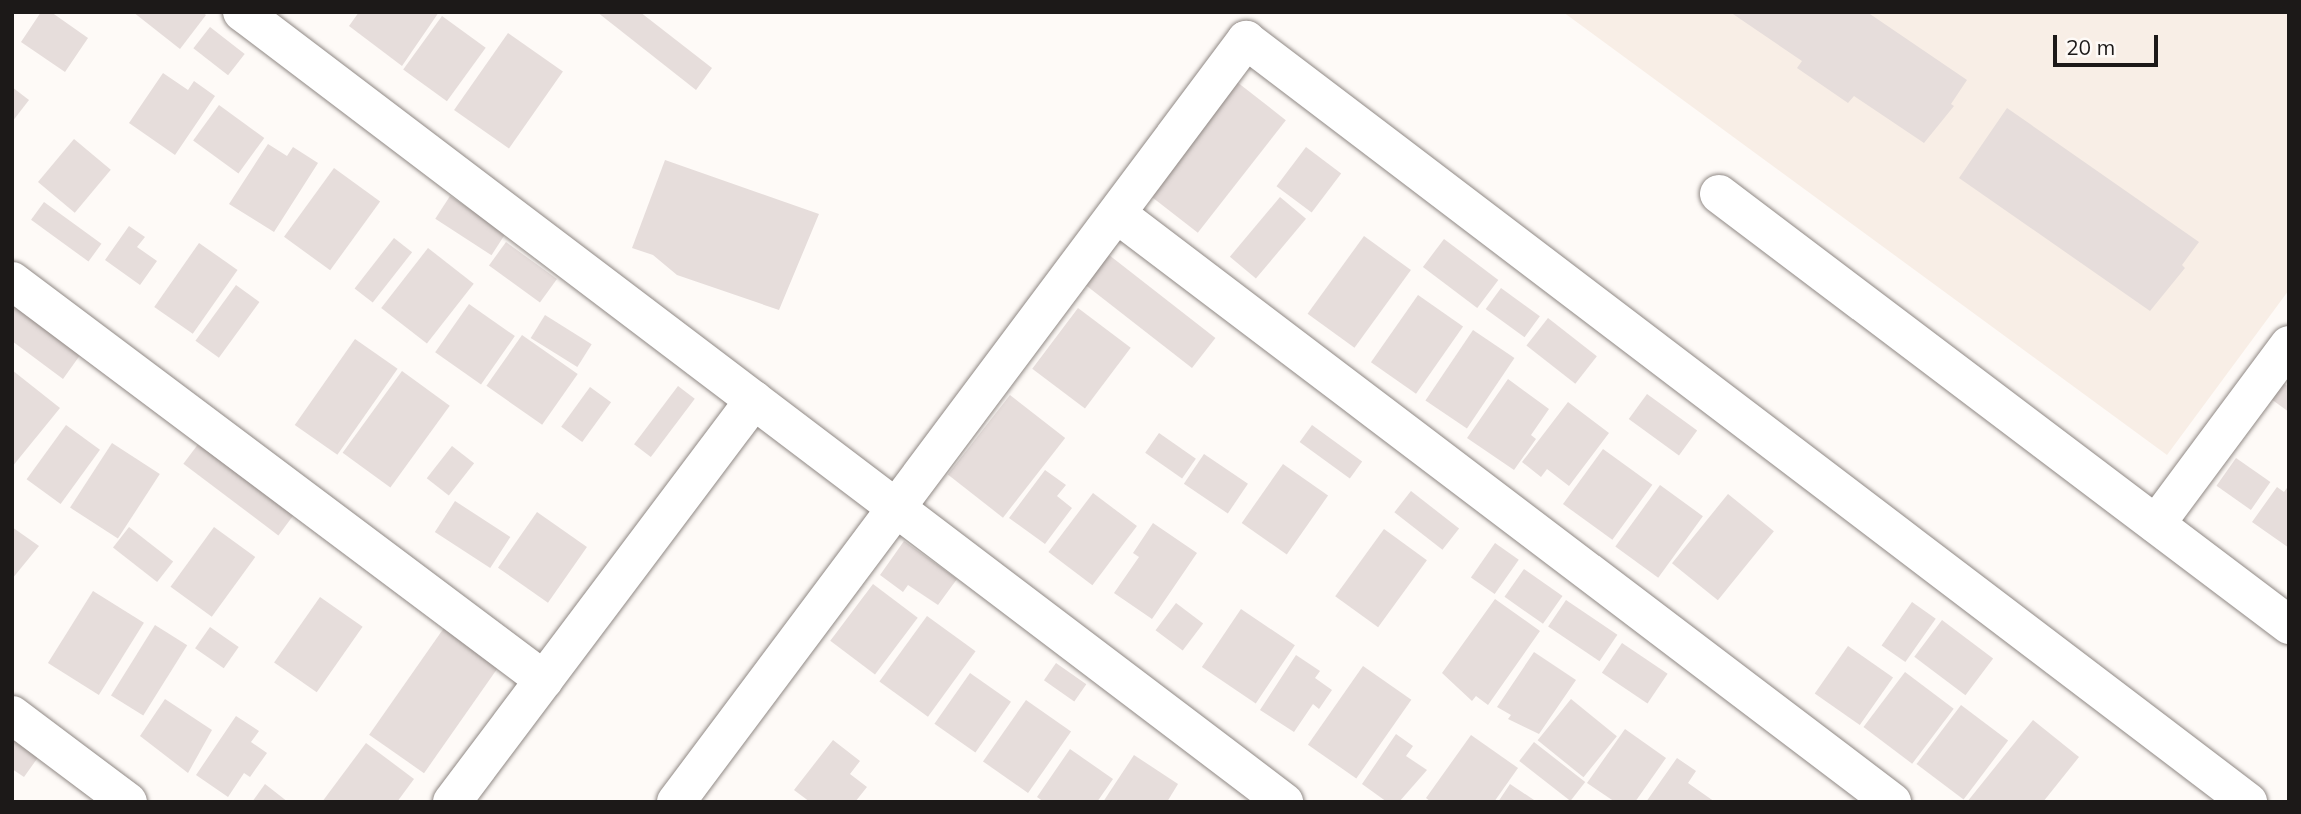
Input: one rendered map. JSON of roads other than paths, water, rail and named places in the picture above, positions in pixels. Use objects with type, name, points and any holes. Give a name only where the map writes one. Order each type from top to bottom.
[{"type":"street","points":[[242,12],[754,400],[894,510],[1284,802]]},
{"type":"street","points":[[690,797],[894,510],[1246,40],[2248,802]]},
{"type":"street","points":[[1719,194],[2289,625]]},
{"type":"street","points":[[1117,214],[1892,802]]},
{"type":"street","points":[[12,281],[544,680]]},
{"type":"street","points":[[2156,524],[2289,345]]},
{"type":"street","points":[[452,802],[754,400]]},
{"type":"street","points":[[12,715],[128,802]]}]
